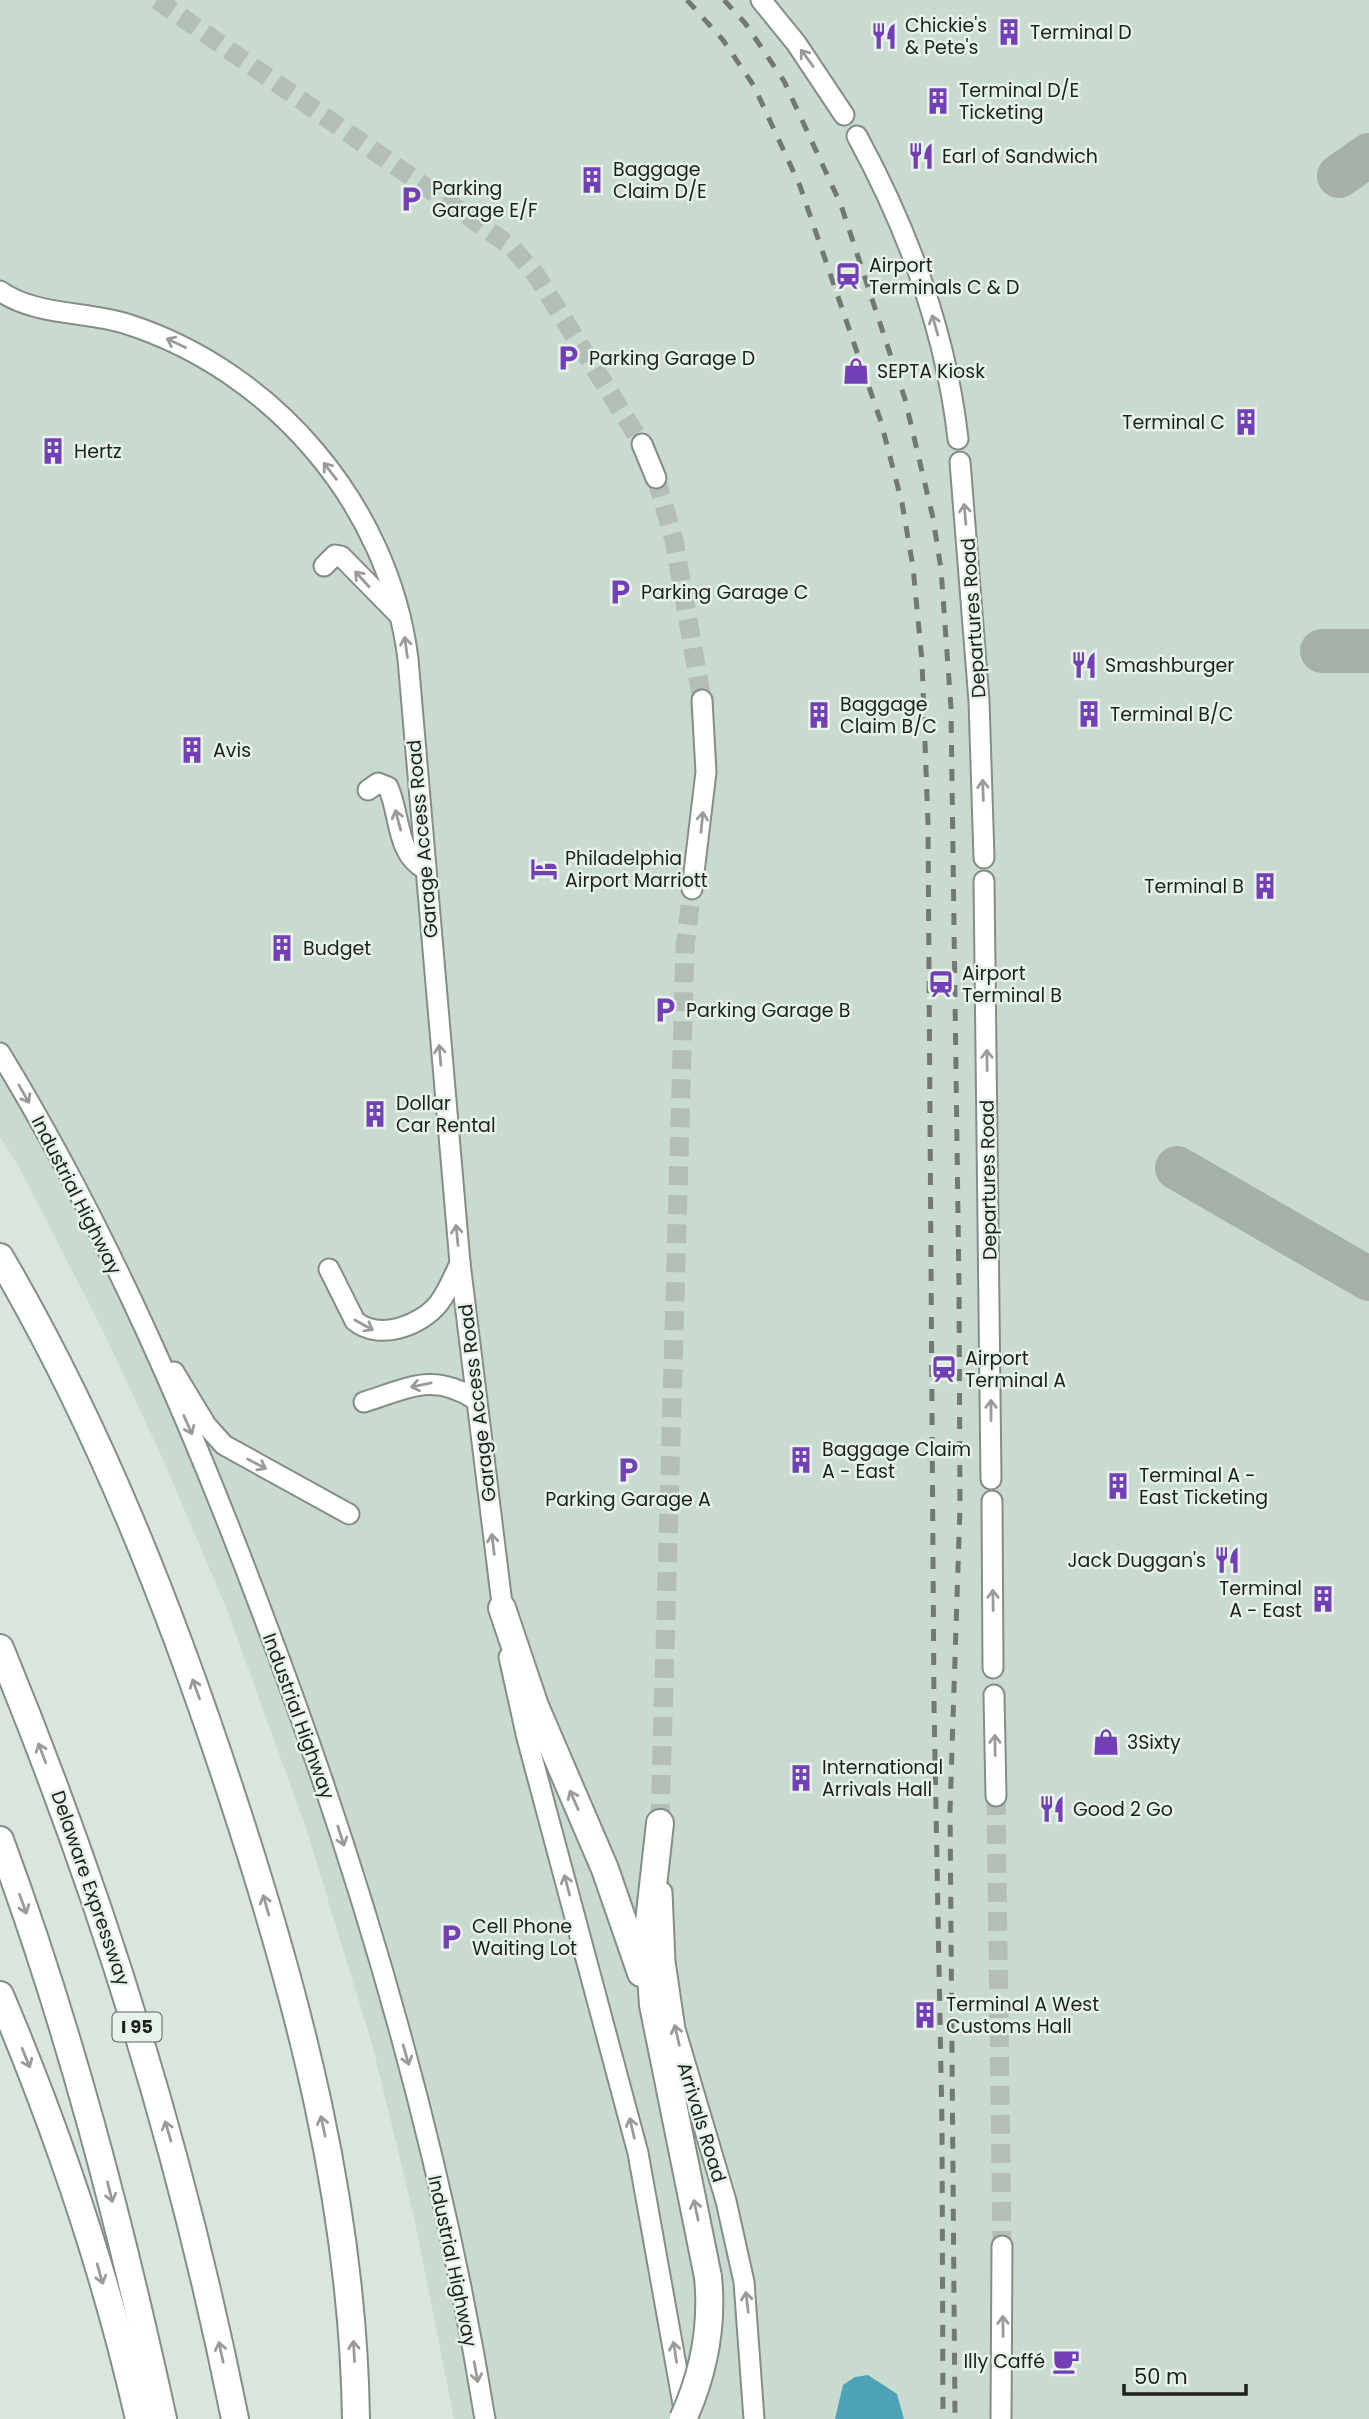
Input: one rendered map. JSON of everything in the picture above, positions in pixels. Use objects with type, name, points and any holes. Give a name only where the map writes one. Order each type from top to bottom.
[{"type":"highway","points":[[0,1257],[65,1377],[126,1507],[210,1727],[250,1851],[308,2061],[333,2175],[349,2293],[356,2419]]},
{"type":"highway","points":[[502,1608],[535,1706],[611,1885],[656,2025],[708,2277],[707,2344],[698,2381],[684,2419]]},
{"type":"highway","name":"Delaware Expressway","points":[[0,1648],[66,1815],[125,1988],[176,2159],[235,2419]]},
{"type":"highway","points":[[656,2025],[649,1931],[660,1823]]},
{"type":"highway","points":[[0,1840],[53,1991],[93,2130],[127,2259],[163,2419]]},
{"type":"highway","points":[[0,1995],[42,2099],[82,2217],[139,2419]]},
{"type":"street","points":[[761,0],[796,43],[844,115]]},
{"type":"street","points":[[857,136],[890,199],[922,281],[951,390],[958,439]]},
{"type":"street","name":"Garage Access Road","points":[[0,291],[23,302],[107,318],[153,333],[203,356],[251,389],[303,438],[355,505],[383,562],[400,616],[408,659],[460,1263],[514,1686],[638,2153],[684,2419]]},
{"type":"street","points":[[642,444],[656,478]]},
{"type":"street","name":"Departures Road","points":[[960,462],[979,701],[984,858]]},
{"type":"street","points":[[324,566],[335,555],[341,556],[400,616]]},
{"type":"street","points":[[692,889],[706,772],[702,700]]},
{"type":"street","points":[[368,790],[378,783],[388,787],[406,851],[415,864],[425,869]]},
{"type":"street","name":"Departures Road","points":[[984,881],[991,1479]]},
{"type":"street","name":"Industrial Highway","points":[[0,1053],[48,1135],[151,1340],[222,1505],[296,1702],[362,1899],[428,2141],[485,2419]]},
{"type":"street","points":[[329,1269],[355,1321],[379,1331],[399,1328],[433,1309],[460,1263]]},
{"type":"street","points":[[151,1340],[217,1439],[233,1451],[349,1514]]},
{"type":"street","points":[[364,1402],[437,1382],[451,1385],[476,1400]]},
{"type":"street","points":[[992,1502],[993,1668]]},
{"type":"street","points":[[993,1695],[996,1796]]},
{"type":"street","name":"Arrivals Road","points":[[660,1823],[663,1926],[672,2012],[737,2243],[749,2323],[754,2419]]},
{"type":"street","points":[[1001,2419],[1002,2245]]},
{"type":"shaded area","points":[[0,0],[1369,0],[1369,2419],[454,2419],[414,2217],[372,2044],[306,1828],[227,1610],[166,1466],[104,1333],[18,1165],[0,1137]]},
{"type":"water","points":[[868,2375],[897,2394],[904,2419],[835,2419],[843,2385],[855,2377]]},
{"type":"taxiway","points":[[1339,176],[1369,155]]},
{"type":"taxiway","points":[[1322,651],[1369,651]]},
{"type":"taxiway","points":[[1177,1168],[1369,1279]]},
{"type":"tunnel","points":[[157,0],[512,247],[536,275],[642,444]]},
{"type":"tunnel","points":[[656,478],[674,540],[702,700]]},
{"type":"tunnel","points":[[660,1823],[685,948],[692,889]]},
{"type":"tunnel","points":[[996,1796],[1002,2246]]},
{"type":"railway","points":[[687,0],[723,40],[754,86],[800,186],[881,422],[902,503],[913,567],[922,661],[928,824],[934,1704],[942,2125],[943,2419]]},
{"type":"railway","points":[[724,0],[745,23],[784,81],[841,205],[905,399],[933,518],[941,569],[951,708],[959,1287],[960,1507],[950,1810],[955,2419]]},
{"type":"place","name":"Terminal D","points":[[1009,32]]},
{"type":"place","name":"Chickie's & Pete's","points":[[884,36]]},
{"type":"place","name":"Terminal D/E Ticketing","points":[[938,101]]},
{"type":"place","name":"Earl of Sandwich","points":[[921,156]]},
{"type":"place","name":"Baggage Claim D/E","points":[[592,180]]},
{"type":"place","name":"Parking Garage E/F","points":[[411,199]]},
{"type":"place","name":"Airport Terminals C & D","points":[[848,276]]},
{"type":"place","name":"Parking Garage D","points":[[568,358]]},
{"type":"place","name":"SEPTA Kiosk","points":[[856,371]]},
{"type":"place","name":"Terminal C","points":[[1246,422]]},
{"type":"place","name":"Hertz","points":[[53,451]]},
{"type":"place","name":"Parking Garage C","points":[[620,592]]},
{"type":"place","name":"Smashburger","points":[[1084,665]]},
{"type":"place","name":"Terminal B/C","points":[[1089,714]]},
{"type":"place","name":"Baggage Claim B/C","points":[[819,715]]},
{"type":"place","name":"Avis","points":[[192,750]]},
{"type":"place","name":"Philadelphia Airport Marriott","points":[[544,869]]},
{"type":"place","name":"Terminal B","points":[[1265,886]]},
{"type":"place","name":"Budget","points":[[282,948]]},
{"type":"place","name":"Airport Terminal B","points":[[941,984]]},
{"type":"place","name":"Parking Garage B","points":[[665,1010]]},
{"type":"place","name":"Dollar Car Rental","points":[[375,1114]]},
{"type":"place","name":"Airport Terminal A","points":[[944,1369]]},
{"type":"place","name":"Baggage Claim A - East","points":[[801,1460]]},
{"type":"place","name":"Parking Garage A","points":[[628,1470]]},
{"type":"place","name":"Terminal A - East Ticketing","points":[[1118,1486]]},
{"type":"place","name":"Jack Duggan's","points":[[1227,1560]]},
{"type":"place","name":"Terminal A - East","points":[[1323,1599]]},
{"type":"place","name":"3Sixty","points":[[1106,1742]]},
{"type":"place","name":"International Arrivals Hall","points":[[801,1778]]},
{"type":"place","name":"Good 2 Go","points":[[1052,1809]]},
{"type":"place","name":"Cell Phone Waiting Lot","points":[[451,1937]]},
{"type":"place","name":"Terminal A West Customs Hall","points":[[925,2015]]},
{"type":"place","name":"Illy Caffé","points":[[1066,2361]]}]
